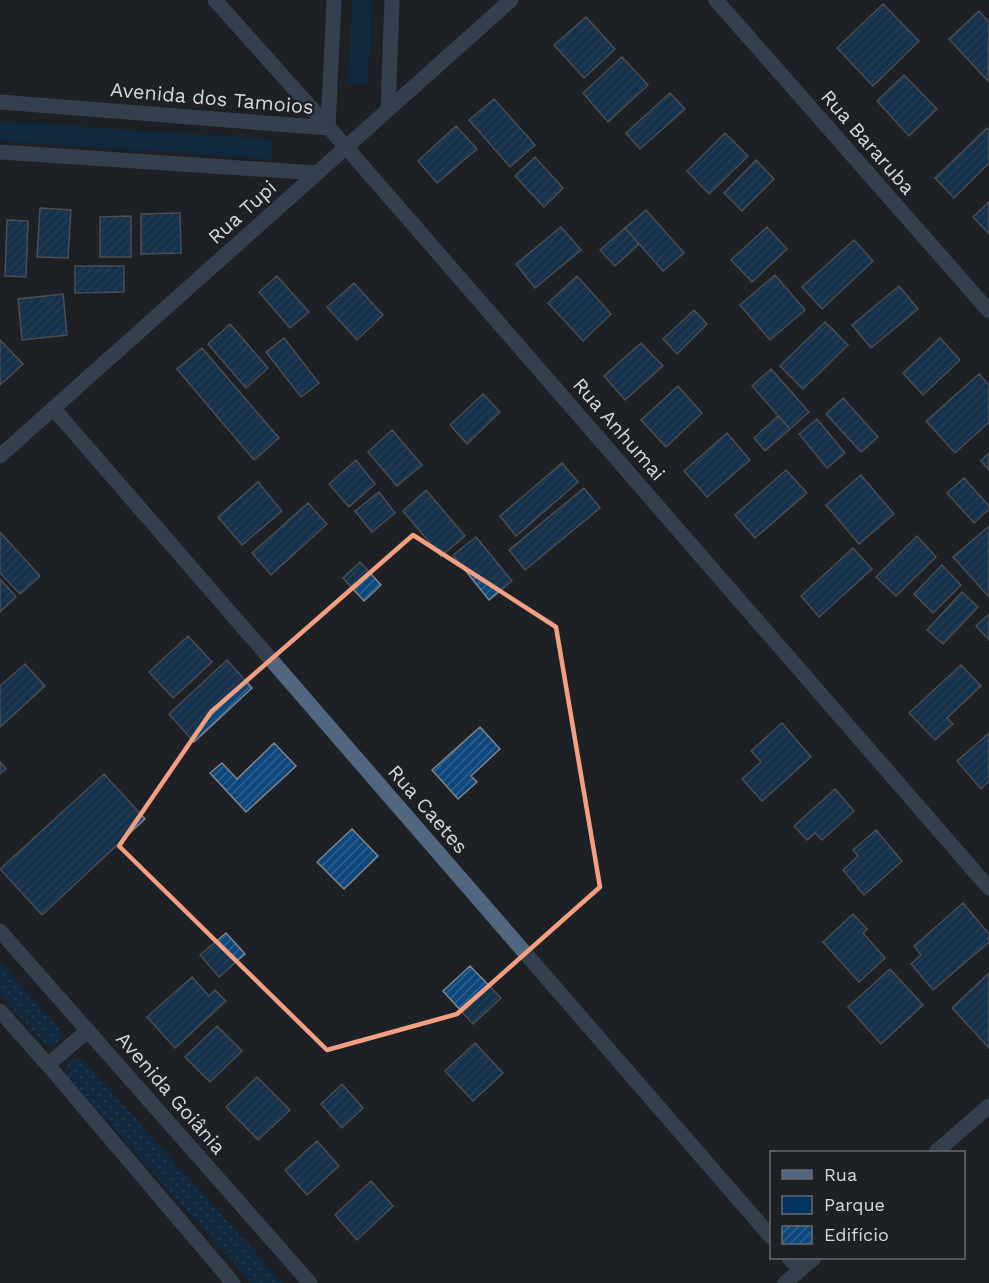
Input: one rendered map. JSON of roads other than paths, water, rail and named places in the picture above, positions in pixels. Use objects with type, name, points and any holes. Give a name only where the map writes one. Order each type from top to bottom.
[{"type":"street","name":"Rua Anhumai","points":[[215,0],[346,147],[989,888]]},
{"type":"street","name":"Avenida dos Tamoios","points":[[0,102],[328,128],[334,0]]},
{"type":"street","points":[[388,110],[392,0]]},
{"type":"street","name":"Rua Tupi","points":[[0,456],[511,0]]},
{"type":"street","name":"Rua Bararuba","points":[[716,0],[989,311]]},
{"type":"street","points":[[0,152],[316,173]]},
{"type":"street","name":"Rua Caetes","points":[[53,408],[770,1237]]},
{"type":"street","name":"Avenida Goiânia","points":[[0,931],[310,1283]]},
{"type":"street","points":[[0,1011],[233,1283]]},
{"type":"street","points":[[48,1065],[88,1030]]},
{"type":"street","points":[[937,1151],[989,1106]]},
{"type":"street","points":[[791,1259],[800,1270]]},
{"type":"street","points":[[785,1283],[812,1259]]}]
